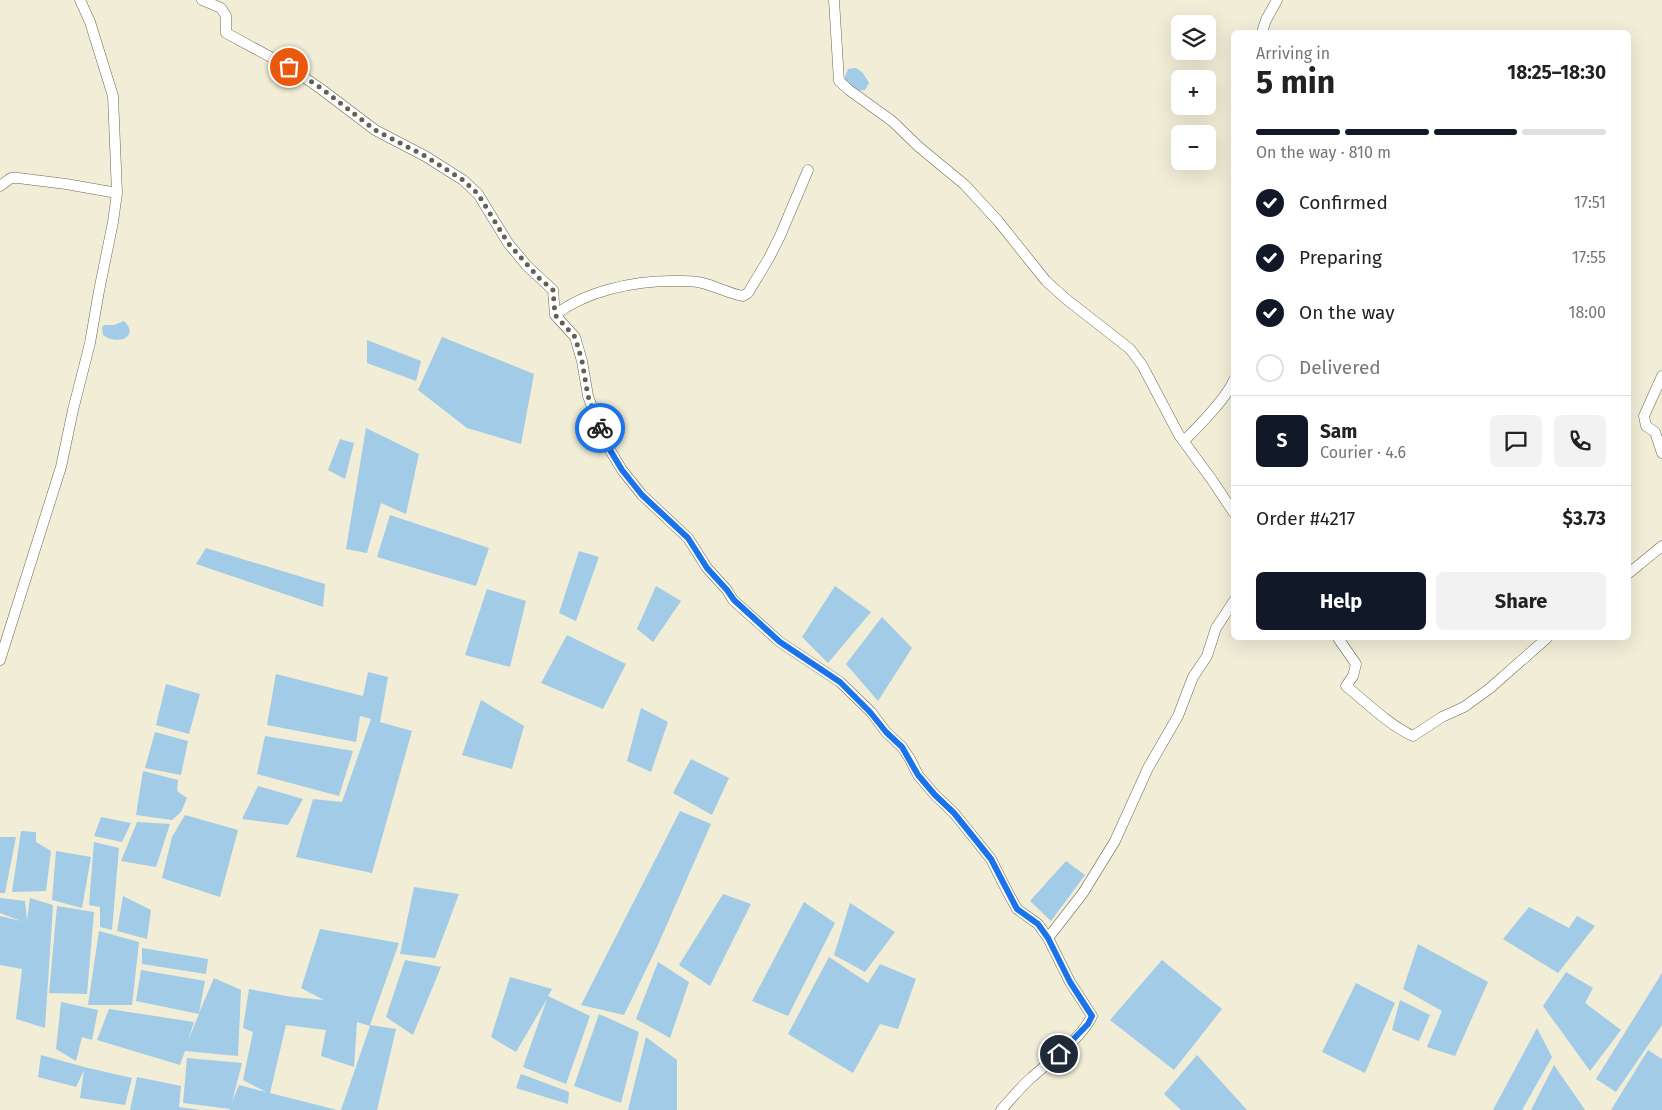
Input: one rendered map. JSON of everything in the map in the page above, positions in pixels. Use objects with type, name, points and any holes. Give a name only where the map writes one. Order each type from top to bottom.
[{"type":"street","points":[[0,660],[61,467],[72,410],[90,343],[117,193],[114,96],[90,22],[80,0]]},
{"type":"street","points":[[202,0],[221,8],[226,16],[226,33],[289,67],[321,88],[375,130],[425,156],[463,180],[478,194],[508,243],[540,279],[553,290],[555,315],[575,337],[582,361],[588,396],[604,440],[622,470],[642,495],[688,538],[707,568],[734,600],[780,642],[840,682],[870,712],[886,732],[902,747],[918,775],[954,813],[991,859],[1017,909],[1038,924],[1048,938],[1070,982],[1092,1016],[1088,1024],[1059,1054],[1030,1079],[1001,1110]]},
{"type":"street","points":[[834,0],[839,81],[892,121],[948,171],[985,206],[1046,281],[1130,349],[1142,365],[1164,408],[1184,441],[1231,508]]},
{"type":"street","points":[[1263,30],[1277,0]]},
{"type":"street","points":[[555,315],[573,302],[617,287],[654,281],[689,280],[743,296],[748,293],[769,258],[808,170]]},
{"type":"street","points":[[0,186],[12,178],[18,178],[117,193]]},
{"type":"street","points":[[1662,376],[1644,416],[1646,426],[1655,432],[1662,453]]},
{"type":"street","points":[[1184,441],[1231,386]]},
{"type":"street","points":[[1631,571],[1662,546]]},
{"type":"street","points":[[1048,938],[1083,893],[1114,841],[1148,768],[1178,716],[1193,677],[1207,656],[1216,628],[1231,606]]},
{"type":"street","points":[[1339,640],[1356,664],[1353,676],[1346,686],[1379,714],[1413,736],[1442,717],[1464,707],[1490,689],[1545,640]]},
{"type":"water","points":[[856,68],[863,73],[869,83],[865,90],[857,91],[845,81],[848,69]]},
{"type":"water","points":[[124,321],[130,331],[125,338],[115,340],[103,335],[102,327],[104,325],[114,325]]},
{"type":"water","points":[[442,337],[534,374],[521,444],[467,428],[418,390]]},
{"type":"water","points":[[367,340],[421,361],[416,381],[367,363]]},
{"type":"water","points":[[366,428],[419,454],[406,514],[381,503],[367,553],[346,549]]},
{"type":"water","points":[[340,439],[354,443],[345,479],[328,470]]},
{"type":"water","points":[[390,515],[489,548],[476,586],[377,557]]},
{"type":"water","points":[[206,548],[325,584],[323,607],[196,564]]},
{"type":"water","points":[[579,551],[599,557],[576,621],[559,613]]},
{"type":"water","points":[[656,586],[681,601],[653,642],[637,629]]},
{"type":"water","points":[[835,586],[871,612],[828,663],[802,637]]},
{"type":"water","points":[[487,589],[526,601],[510,667],[465,655]]},
{"type":"water","points":[[882,617],[912,648],[878,701],[846,664]]},
{"type":"water","points":[[567,635],[626,664],[603,709],[541,683]]},
{"type":"water","points":[[368,672],[388,677],[380,722],[412,731],[372,873],[296,857],[313,799],[342,802],[371,719],[360,716],[356,742],[267,725],[276,674],[363,696]]},
{"type":"water","points":[[166,684],[200,694],[189,734],[156,725]]},
{"type":"water","points":[[481,700],[524,726],[512,769],[462,755]]},
{"type":"water","points":[[641,708],[668,722],[651,772],[627,761]]},
{"type":"water","points":[[155,732],[188,741],[181,775],[145,768]]},
{"type":"water","points":[[265,736],[353,751],[339,796],[257,774]]},
{"type":"water","points":[[691,759],[729,778],[712,815],[673,793]]},
{"type":"water","points":[[143,771],[178,780],[177,791],[187,798],[181,812],[172,820],[136,815]]},
{"type":"water","points":[[258,786],[303,799],[288,825],[242,819]]},
{"type":"water","points":[[680,811],[711,824],[657,947],[624,1015],[581,1005]]},
{"type":"water","points":[[185,815],[238,830],[220,897],[162,878],[172,837]]},
{"type":"water","points":[[101,817],[131,823],[122,842],[94,836]]},
{"type":"water","points":[[137,822],[170,824],[156,867],[121,861]]},
{"type":"water","points":[[21,831],[36,832],[36,842],[51,851],[46,891],[12,892]]},
{"type":"water","points":[[0,837],[16,837],[5,893],[0,893]]},
{"type":"water","points":[[94,842],[119,848],[112,930],[100,927],[100,907],[89,905]]},
{"type":"water","points":[[56,851],[91,857],[82,908],[52,900]]},
{"type":"water","points":[[1066,861],[1085,875],[1051,921],[1030,901]]},
{"type":"water","points":[[414,887],[459,894],[435,958],[400,954]]},
{"type":"water","points":[[723,894],[751,904],[710,986],[679,965]]},
{"type":"water","points":[[123,896],[151,910],[147,939],[117,931]]},
{"type":"water","points":[[0,898],[25,901],[27,920],[30,898],[53,905],[45,1028],[16,1019],[22,969],[0,965],[0,916],[21,921],[0,913]]},
{"type":"water","points":[[804,902],[835,923],[788,1016],[752,1001]]},
{"type":"water","points":[[850,903],[895,932],[865,972],[834,955]]},
{"type":"water","points":[[57,906],[94,912],[87,994],[49,993]]},
{"type":"water","points":[[1529,907],[1569,928],[1577,916],[1595,926],[1558,973],[1503,939]]},
{"type":"water","points":[[320,929],[399,943],[370,1025],[396,1029],[377,1110],[341,1110],[370,1026],[357,1022],[354,1067],[321,1056],[326,1030],[286,1025],[270,1093],[337,1110],[230,1110],[183,1103],[187,1058],[242,1063],[232,1102],[239,1085],[266,1092],[243,1080],[253,1032],[243,1028],[249,989],[292,997],[324,1000],[301,988]]},
{"type":"water","points":[[99,931],[139,942],[132,1005],[88,1005]]},
{"type":"water","points":[[1418,944],[1488,982],[1455,1056],[1427,1047],[1442,1011],[1403,989]]},
{"type":"water","points":[[142,948],[208,959],[206,974],[142,964]]},
{"type":"water","points":[[829,957],[868,983],[880,964],[916,979],[898,1029],[880,1024],[853,1073],[788,1034]]},
{"type":"water","points":[[405,960],[441,967],[413,1035],[386,1017]]},
{"type":"water","points":[[1162,960],[1222,1009],[1174,1070],[1110,1020]]},
{"type":"water","points":[[658,962],[689,982],[670,1038],[636,1019]]},
{"type":"water","points":[[141,970],[205,981],[199,1013],[214,978],[241,990],[238,1056],[185,1051],[180,1065],[97,1040],[109,1009],[194,1022],[188,1041],[199,1014],[136,1001]]},
{"type":"water","points":[[1566,972],[1593,988],[1585,1003],[1621,1030],[1590,1071],[1543,1006]]},
{"type":"water","points":[[1662,973],[1662,1025],[1616,1092],[1596,1079]]},
{"type":"water","points":[[510,977],[552,989],[548,996],[590,1016],[566,1084],[523,1067],[547,999],[516,1052],[491,1037]]},
{"type":"water","points":[[1356,983],[1395,1003],[1365,1073],[1322,1052]]},
{"type":"water","points":[[1400,1000],[1430,1015],[1419,1041],[1392,1030]]},
{"type":"water","points":[[61,1002],[98,1010],[92,1040],[82,1037],[76,1061],[56,1049]]},
{"type":"water","points":[[599,1014],[639,1032],[621,1103],[574,1086]]},
{"type":"water","points":[[1537,1028],[1552,1057],[1522,1110],[1493,1110]]},
{"type":"water","points":[[646,1037],[677,1060],[677,1110],[628,1110]]},
{"type":"water","points":[[1648,1050],[1662,1059],[1662,1110],[1611,1110]]},
{"type":"water","points":[[41,1055],[132,1078],[125,1105],[80,1098],[84,1070],[76,1087],[38,1077]]},
{"type":"water","points":[[1197,1055],[1247,1110],[1181,1110],[1164,1094]]},
{"type":"water","points":[[1554,1065],[1585,1110],[1531,1110]]},
{"type":"water","points":[[521,1074],[569,1092],[568,1104],[516,1088]]},
{"type":"water","points":[[137,1077],[181,1086],[179,1107],[200,1110],[130,1110]]},
{"type":"way so far","points":[[289,67],[321,88],[375,130],[425,156],[463,180],[478,194],[508,243],[527,266],[553,290],[555,315],[575,337],[582,361],[588,396],[600,428]]},
{"type":"route","points":[[600,428],[604,440],[622,470],[642,495],[688,538],[707,568],[734,600],[780,642],[825,671],[854,695],[886,732],[902,747],[918,775],[954,813],[991,859],[1017,909],[1038,924],[1048,938],[1070,982],[1092,1016],[1088,1024],[1059,1054]]}]
